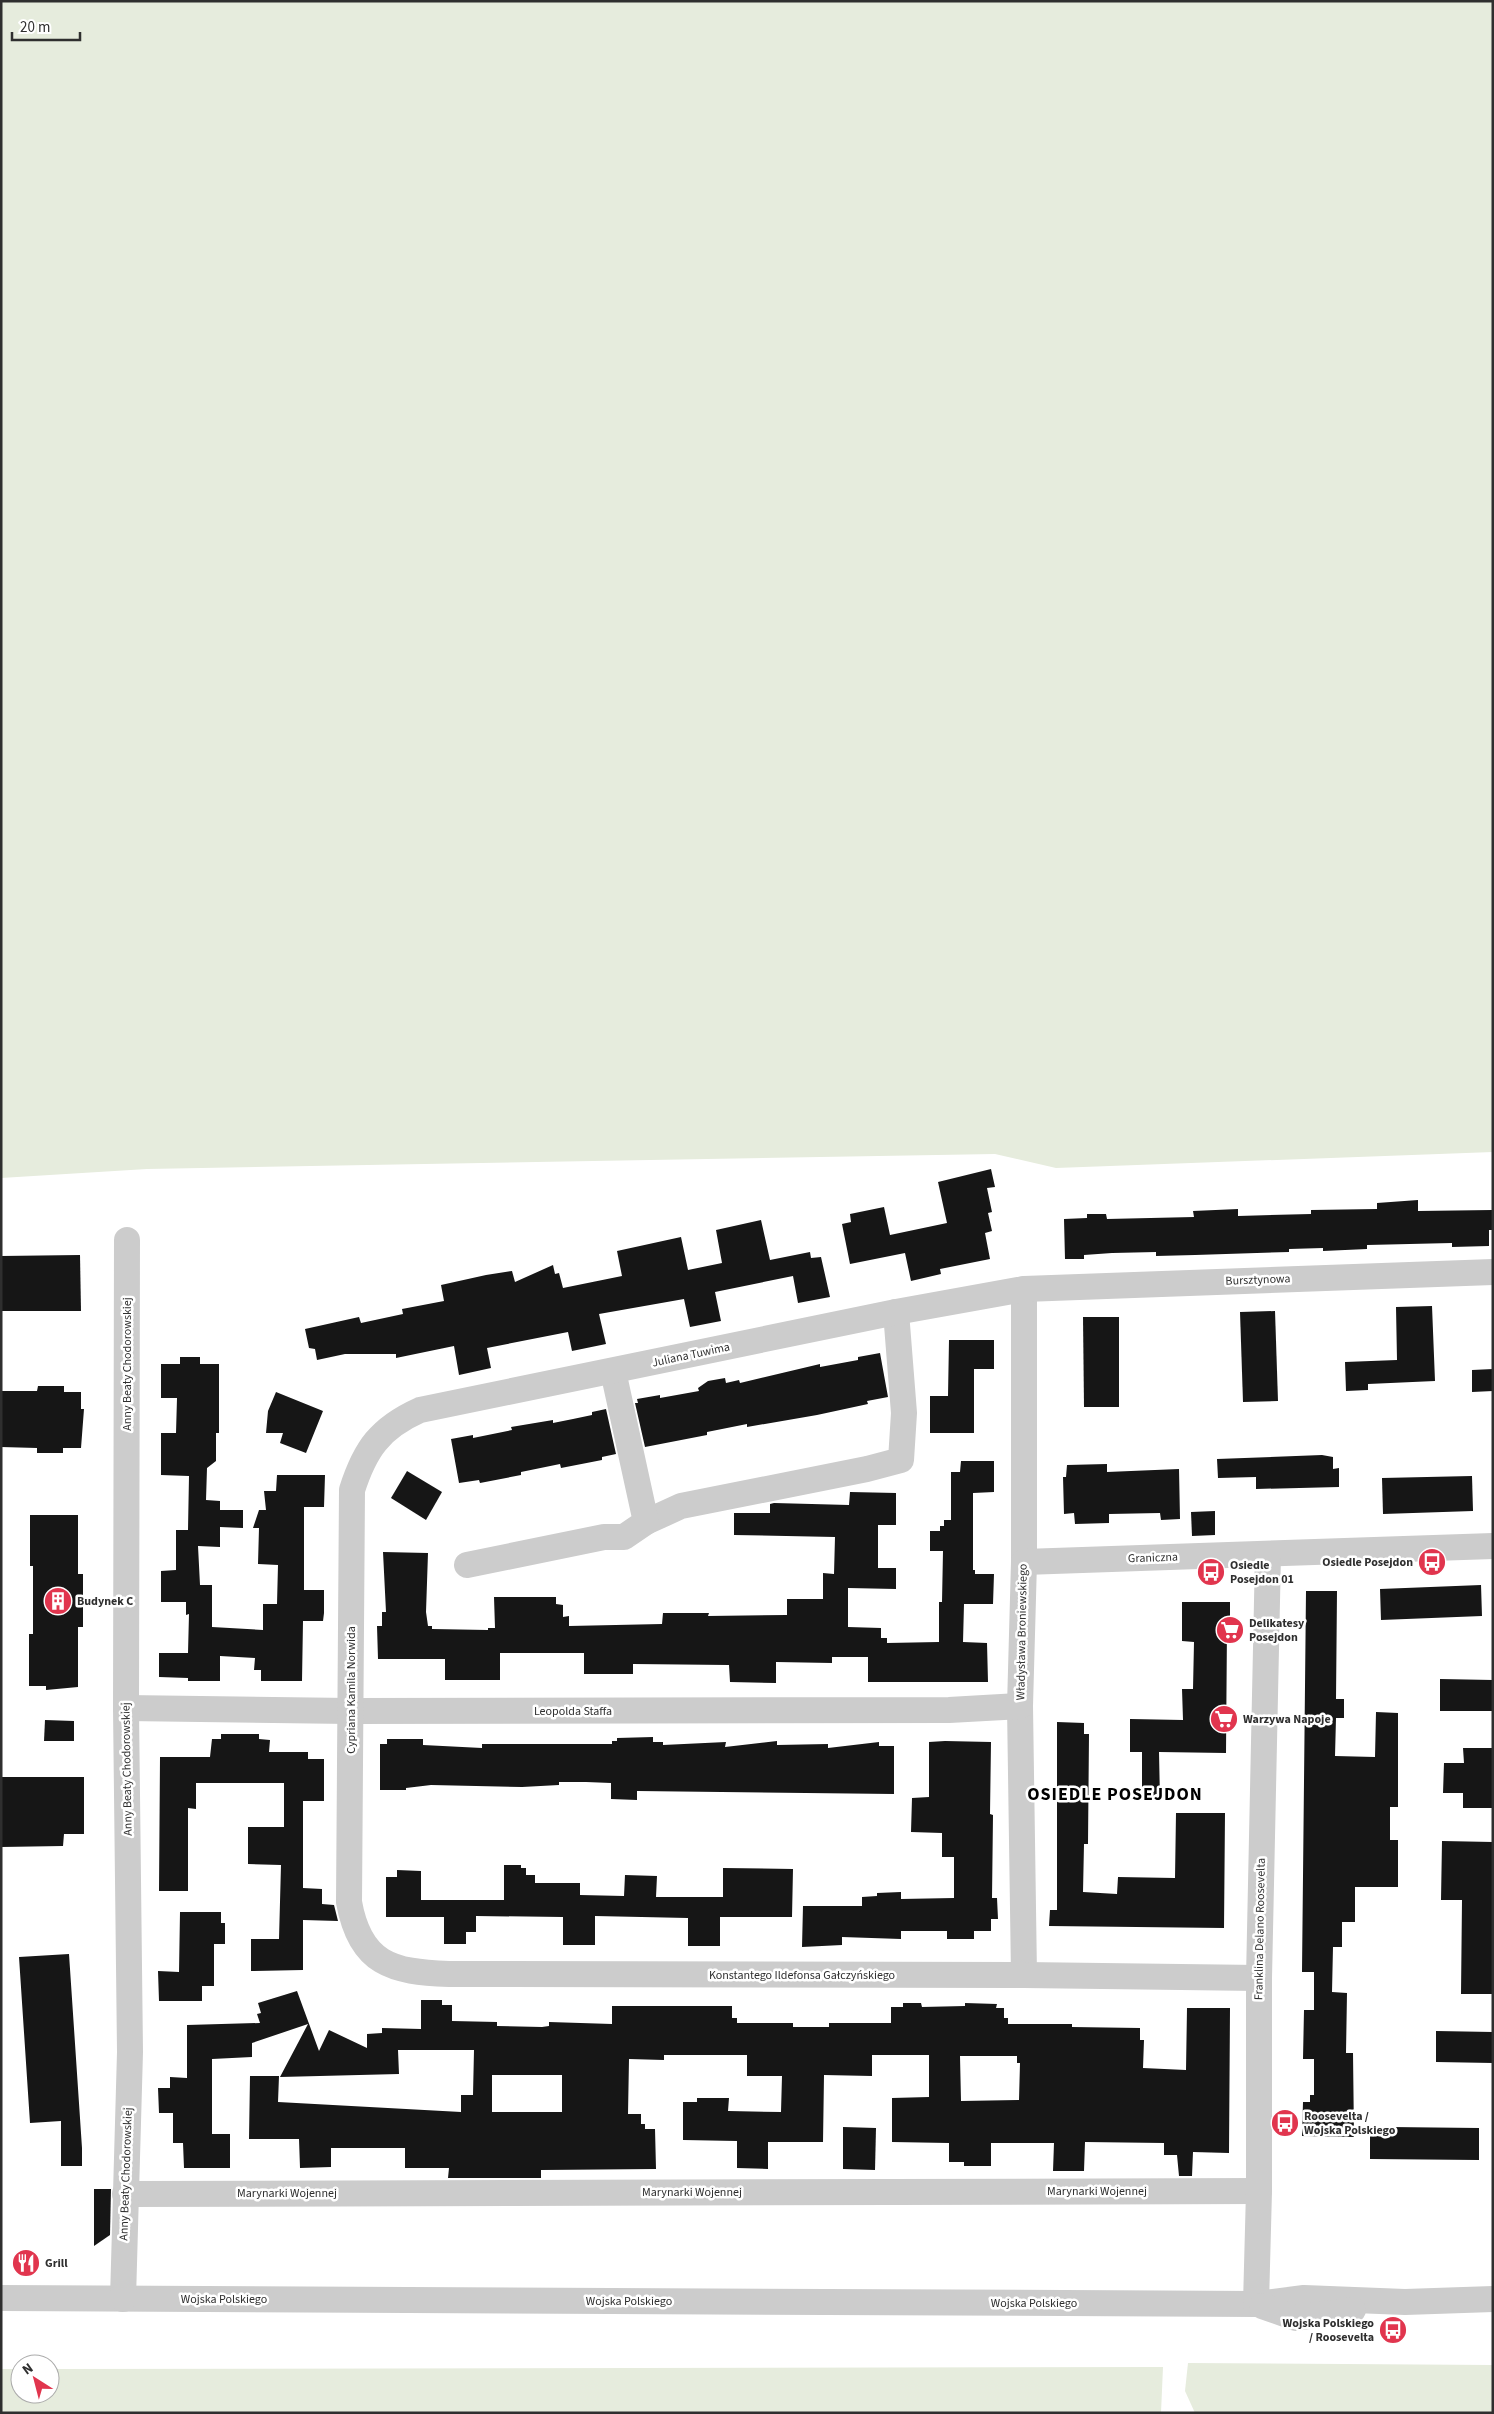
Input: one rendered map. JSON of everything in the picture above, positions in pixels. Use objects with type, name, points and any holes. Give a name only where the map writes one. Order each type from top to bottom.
[{"type":"street","name":"Anny Beaty Chodorowskiej","points":[[123,2299],[130,2052],[126,1708],[128,1240]]},
{"type":"street","name":"Bursztynowa","points":[[1024,1289],[1493,1272]]},
{"type":"street","name":"Juliana Tuwima","points":[[370,1448],[383,1432],[401,1419],[420,1410],[896,1312],[1024,1289]]},
{"type":"street","name":"Władysława Broniewskiego","points":[[1024,1289],[1024,1562],[1020,1706],[1024,1975]]},
{"type":"street","points":[[467,1565],[604,1537],[624,1536],[646,1522],[681,1506],[867,1469],[901,1460],[904,1413],[896,1312]]},
{"type":"street","points":[[613,1371],[646,1522]]},
{"type":"street","name":"Cypriana Kamila Norwida","points":[[360,1934],[352,1918],[349,1902],[352,1490],[359,1467],[370,1448]]},
{"type":"street","name":"Graniczna","points":[[1024,1562],[1493,1546]]},
{"type":"street","name":"Franklina Delano Roosevelta","points":[[1256,2304],[1259,2191],[1259,1978],[1268,1554]]},
{"type":"street","name":"Leopolda Staffa","points":[[126,1708],[350,1711],[949,1710],[1020,1706]]},
{"type":"street","name":"Konstantego Ildefonsa Gałczyńskiego","points":[[360,1934],[367,1948],[382,1962],[413,1973],[1024,1975],[1259,1978]]},
{"type":"street","name":"Marynarki Wojennej","points":[[125,2194],[1259,2191]]},
{"type":"street","name":"Wojska Polskiego","points":[[1,2298],[1256,2304],[1304,2298],[1405,2302],[1493,2299]]},
{"type":"green space","points":[[1,1],[1493,1],[1493,1152],[1056,1168],[995,1154],[147,1169],[1,1178]]},
{"type":"green space","points":[[1188,2363],[1493,2365],[1493,2413],[1195,2413],[1185,2391]]},
{"type":"green space","points":[[1163,2367],[1161,2413],[1,2413],[1,2369],[10,2369],[10,2404],[60,2404],[60,2369]]},
{"type":"building","points":[[991,1169],[995,1187],[987,1188],[992,1212],[988,1213],[992,1231],[985,1233],[990,1259],[940,1269],[941,1274],[911,1281],[905,1253],[850,1264],[842,1224],[851,1222],[850,1214],[884,1207],[890,1235],[947,1223],[938,1182]]},
{"type":"building","points":[[1418,1200],[1418,1211],[1493,1210],[1493,1230],[1489,1230],[1489,1246],[1452,1247],[1452,1243],[1367,1245],[1367,1249],[1323,1251],[1323,1248],[1289,1249],[1289,1252],[1156,1256],[1156,1252],[1112,1253],[1084,1255],[1084,1259],[1065,1259],[1064,1219],[1087,1218],[1087,1214],[1106,1214],[1107,1219],[1194,1217],[1193,1211],[1238,1209],[1238,1216],[1311,1214],[1311,1210],[1377,1209],[1377,1203]]},
{"type":"building","points":[[761,1220],[770,1260],[810,1252],[811,1258],[821,1257],[830,1297],[798,1303],[793,1276],[715,1292],[721,1321],[690,1327],[684,1299],[599,1314],[606,1344],[572,1351],[568,1332],[487,1348],[491,1368],[459,1375],[454,1346],[396,1358],[396,1354],[345,1354],[317,1360],[315,1349],[309,1348],[305,1329],[359,1317],[361,1323],[403,1314],[402,1309],[444,1301],[441,1285],[486,1275],[512,1271],[515,1282],[553,1265],[555,1274],[559,1273],[563,1288],[622,1276],[617,1251],[681,1237],[688,1270],[722,1263],[716,1230]]},
{"type":"building","points":[[80,1255],[81,1311],[1,1311],[1,1256]]},
{"type":"building","points":[[1432,1306],[1435,1381],[1368,1384],[1368,1390],[1346,1391],[1345,1362],[1397,1360],[1396,1307]]},
{"type":"building","points":[[1275,1311],[1278,1401],[1243,1402],[1240,1312]]},
{"type":"building","points":[[1083,1317],[1119,1317],[1119,1407],[1084,1407]]},
{"type":"building","points":[[949,1340],[994,1340],[994,1369],[974,1369],[974,1433],[930,1433],[930,1396],[948,1396]]},
{"type":"building","points":[[880,1353],[888,1397],[867,1401],[868,1404],[817,1415],[747,1427],[747,1424],[707,1432],[707,1435],[645,1447],[635,1403],[638,1403],[637,1399],[660,1395],[660,1398],[699,1391],[698,1388],[708,1381],[725,1378],[726,1383],[739,1380],[740,1383],[820,1364],[820,1367],[858,1360],[858,1357]]},
{"type":"building","points":[[180,1357],[200,1357],[200,1364],[219,1364],[219,1433],[216,1433],[216,1461],[207,1468],[206,1500],[220,1501],[220,1510],[243,1510],[243,1528],[220,1527],[220,1547],[198,1546],[200,1585],[212,1585],[212,1627],[263,1630],[263,1604],[277,1604],[278,1565],[258,1564],[259,1528],[253,1528],[259,1510],[266,1510],[264,1491],[276,1491],[277,1475],[325,1475],[324,1507],[304,1507],[304,1590],[324,1590],[324,1613],[323,1621],[303,1621],[302,1681],[261,1681],[261,1670],[254,1670],[255,1658],[220,1656],[220,1681],[188,1681],[188,1678],[159,1677],[159,1653],[188,1653],[189,1614],[186,1615],[186,1602],[161,1602],[161,1571],[176,1570],[176,1530],[188,1530],[189,1476],[161,1475],[161,1433],[176,1433],[177,1398],[161,1398],[161,1364],[180,1364]]},
{"type":"building","points":[[1493,1369],[1493,1391],[1472,1392],[1472,1370]]},
{"type":"building","points":[[38,1386],[64,1386],[64,1392],[81,1392],[81,1409],[84,1409],[81,1448],[63,1448],[63,1453],[37,1453],[37,1448],[1,1447],[1,1391],[37,1391]]},
{"type":"building","points":[[276,1392],[323,1411],[306,1453],[280,1443],[283,1433],[266,1433],[268,1411]]},
{"type":"building","points":[[606,1409],[616,1454],[602,1457],[602,1460],[561,1468],[560,1464],[521,1472],[521,1475],[480,1483],[479,1480],[459,1483],[451,1439],[473,1435],[473,1438],[512,1430],[511,1427],[553,1420],[553,1423],[592,1415],[592,1412]]},
{"type":"building","points":[[1322,1455],[1333,1457],[1333,1469],[1339,1468],[1339,1487],[1256,1489],[1256,1477],[1218,1478],[1217,1459]]},
{"type":"building","points":[[961,1461],[994,1461],[994,1492],[973,1493],[973,1570],[975,1570],[975,1574],[994,1574],[993,1604],[964,1604],[963,1642],[987,1643],[988,1682],[868,1682],[868,1657],[832,1657],[832,1663],[776,1662],[776,1683],[730,1682],[729,1665],[633,1664],[633,1674],[584,1674],[584,1653],[500,1653],[500,1680],[445,1680],[445,1659],[378,1659],[377,1626],[382,1626],[382,1612],[386,1612],[383,1552],[428,1553],[426,1612],[428,1626],[432,1626],[432,1629],[488,1630],[488,1628],[495,1628],[494,1597],[556,1597],[556,1604],[563,1605],[563,1617],[569,1616],[569,1626],[662,1624],[663,1613],[709,1613],[708,1616],[787,1615],[787,1599],[823,1599],[823,1573],[834,1574],[835,1537],[734,1535],[734,1513],[770,1513],[770,1504],[774,1503],[849,1505],[850,1492],[896,1493],[896,1525],[878,1525],[878,1568],[896,1568],[896,1589],[848,1588],[848,1627],[881,1628],[881,1638],[887,1638],[887,1643],[939,1642],[939,1602],[942,1602],[943,1551],[930,1551],[930,1531],[940,1531],[940,1526],[944,1526],[944,1520],[951,1520],[951,1472],[960,1472]]},
{"type":"building","points":[[1107,1464],[1107,1472],[1179,1469],[1180,1519],[1161,1520],[1160,1513],[1109,1514],[1109,1523],[1075,1524],[1074,1513],[1064,1514],[1063,1477],[1066,1477],[1067,1465]]},
{"type":"building","points":[[407,1471],[442,1492],[426,1520],[391,1498]]},
{"type":"building","points":[[1472,1476],[1473,1511],[1383,1514],[1382,1478]]},
{"type":"building","points":[[1215,1511],[1215,1535],[1192,1536],[1191,1512]]},
{"type":"building","name":"Budynek C","points":[[30,1515],[78,1515],[78,1574],[83,1574],[83,1627],[78,1627],[78,1687],[46,1690],[46,1686],[29,1686],[29,1634],[33,1634],[33,1566],[30,1566]]},
{"type":"building","points":[[1481,1585],[1482,1616],[1381,1620],[1380,1589]]},
{"type":"building","points":[[1306,1591],[1337,1591],[1336,1699],[1344,1699],[1344,1718],[1336,1718],[1335,1756],[1375,1757],[1376,1712],[1398,1713],[1398,1807],[1390,1807],[1390,1840],[1398,1840],[1398,1887],[1355,1887],[1355,1922],[1342,1922],[1342,1947],[1333,1947],[1332,1992],[1347,1993],[1346,2053],[1353,2053],[1354,2137],[1302,2136],[1303,2102],[1310,2102],[1310,2095],[1314,2095],[1314,2059],[1303,2059],[1304,2010],[1314,2010],[1314,1972],[1302,1972]]},
{"type":"building","points":[[1182,1602],[1230,1602],[1230,1626],[1227,1626],[1226,1753],[1159,1752],[1160,1800],[1142,1800],[1142,1752],[1130,1752],[1130,1719],[1183,1720],[1182,1689],[1193,1689],[1194,1642],[1182,1641]]},
{"type":"building","points":[[1440,1679],[1493,1680],[1493,1711],[1440,1711]]},
{"type":"building","points":[[45,1720],[74,1721],[74,1741],[44,1741]]},
{"type":"building","points":[[1057,1722],[1084,1723],[1084,1734],[1089,1734],[1088,1844],[1084,1844],[1083,1892],[1117,1894],[1118,1877],[1175,1878],[1176,1813],[1225,1813],[1224,1928],[1049,1926],[1050,1910],[1057,1910]]},
{"type":"building","points":[[221,1734],[259,1734],[259,1739],[270,1740],[269,1752],[308,1752],[308,1759],[324,1759],[324,1801],[303,1801],[303,1888],[322,1889],[322,1904],[334,1905],[338,1921],[303,1920],[303,1970],[251,1971],[251,1939],[279,1939],[281,1865],[248,1864],[248,1827],[284,1827],[284,1783],[196,1783],[196,1809],[188,1808],[188,1891],[159,1891],[160,1757],[210,1757],[212,1739],[221,1739]]},
{"type":"building","points":[[653,1737],[653,1742],[663,1742],[663,1745],[726,1742],[725,1747],[777,1741],[777,1745],[828,1744],[828,1748],[879,1742],[879,1746],[894,1746],[894,1794],[637,1791],[637,1800],[611,1799],[611,1783],[586,1782],[559,1782],[559,1785],[522,1787],[431,1785],[406,1788],[406,1790],[380,1790],[380,1744],[387,1744],[387,1739],[423,1739],[423,1745],[482,1748],[482,1744],[612,1744],[612,1741],[617,1741],[617,1738]]},
{"type":"building","points":[[929,1742],[991,1742],[990,1814],[993,1815],[992,1898],[997,1898],[998,1919],[991,1919],[991,1931],[974,1931],[974,1939],[947,1939],[947,1931],[901,1931],[901,1939],[842,1937],[842,1945],[802,1947],[803,1906],[862,1906],[862,1897],[877,1896],[877,1893],[901,1892],[901,1899],[954,1898],[954,1857],[942,1857],[942,1833],[911,1832],[912,1798],[929,1797]]},
{"type":"building","points":[[1463,1748],[1493,1748],[1493,1808],[1463,1808],[1463,1793],[1443,1793],[1444,1763],[1464,1763]]},
{"type":"building","points":[[1,1777],[84,1777],[84,1834],[64,1834],[63,1846],[1,1847]]},
{"type":"building","points":[[1442,1841],[1493,1842],[1492,1994],[1461,1994],[1462,1900],[1441,1900]]},
{"type":"building","points":[[504,1865],[521,1865],[521,1868],[526,1868],[526,1875],[535,1875],[535,1883],[580,1883],[580,1895],[624,1896],[625,1875],[657,1876],[656,1897],[723,1897],[723,1868],[793,1869],[792,1917],[720,1917],[720,1946],[688,1946],[688,1918],[595,1916],[595,1945],[563,1945],[563,1917],[476,1916],[476,1932],[466,1932],[466,1944],[444,1944],[444,1917],[386,1917],[386,1877],[397,1877],[397,1870],[421,1871],[421,1900],[504,1900]]},
{"type":"building","points":[[180,1912],[221,1912],[221,1923],[225,1923],[225,1944],[214,1944],[214,1986],[202,1986],[202,2001],[159,2001],[158,1971],[179,1972]]},
{"type":"building","points":[[69,1954],[82,2166],[61,2166],[61,2121],[30,2123],[19,1957]]},
{"type":"building","points":[[297,1991],[319,2051],[329,2030],[367,2048],[367,2034],[382,2033],[382,2028],[421,2029],[421,2000],[442,2000],[442,2005],[452,2005],[452,2021],[497,2022],[497,2026],[542,2027],[549,2026],[549,2022],[612,2024],[612,2006],[732,2006],[732,2018],[737,2018],[737,2023],[793,2023],[793,2027],[829,2027],[829,2023],[891,2023],[891,2007],[903,2007],[903,2003],[921,2003],[922,2007],[965,2006],[965,2003],[997,2004],[996,2008],[1004,2008],[1004,2018],[1008,2018],[1008,2024],[1072,2024],[1072,2027],[1140,2028],[1140,2040],[1144,2040],[1143,2068],[1186,2070],[1187,2008],[1230,2008],[1229,2153],[1193,2152],[1192,2176],[1179,2176],[1177,2155],[1164,2155],[1164,2143],[1085,2142],[1084,2171],[1053,2171],[1054,2143],[991,2143],[991,2166],[964,2166],[964,2162],[949,2162],[949,2143],[892,2142],[892,2098],[929,2097],[929,2055],[872,2055],[872,2076],[824,2075],[823,2142],[768,2142],[768,2169],[737,2168],[737,2141],[683,2140],[683,2102],[697,2102],[697,2098],[729,2098],[728,2111],[781,2112],[782,2076],[747,2076],[747,2055],[664,2055],[664,2060],[629,2059],[628,2114],[641,2114],[641,2124],[645,2124],[645,2129],[655,2129],[656,2169],[541,2170],[541,2178],[448,2178],[449,2168],[405,2168],[405,2148],[331,2148],[331,2167],[300,2168],[299,2139],[249,2139],[250,2076],[279,2076],[278,2102],[461,2112],[461,2095],[473,2095],[474,2050],[398,2050],[399,2074],[280,2077],[308,2024],[252,2043],[252,2057],[212,2059],[212,2134],[230,2134],[230,2168],[184,2168],[183,2143],[173,2143],[173,2113],[159,2113],[158,2088],[170,2088],[170,2077],[187,2078],[187,2025],[260,2023],[257,2014],[261,2013],[258,2003]],"holes":[[[960,2056],[1017,2056],[1017,2063],[1020,2063],[1019,2100],[961,2101]],[[492,2075],[562,2075],[562,2112],[492,2112]]]},
{"type":"building","points":[[1436,2031],[1493,2032],[1493,2063],[1436,2062]]},
{"type":"building","points":[[843,2127],[876,2128],[875,2170],[843,2169]]},
{"type":"building","points":[[1390,2127],[1479,2128],[1479,2160],[1370,2159],[1370,2129]]},
{"type":"building","points":[[94,2189],[111,2189],[110,2235],[94,2246]]},
{"type":"place","name":"Osiedle Posejdon","points":[[1432,1562]]},
{"type":"place","name":"Osiedle Posejdon 01","points":[[1211,1572]]},
{"type":"place","name":"Budynek C","points":[[58,1601]]},
{"type":"place","name":"Delikatesy Posejdon","points":[[1230,1630]]},
{"type":"place","name":"Warzywa Napoje","points":[[1224,1719]]},
{"type":"place","name":"Roosevelta / Wojska Polskiego","points":[[1285,2123]]},
{"type":"place","name":"Grill","points":[[26,2263]]},
{"type":"place","name":"Wojska Polskiego / Roosevelta","points":[[1393,2330]]},
{"type":"district","name":"OSIEDLE POSEJDON","points":[[1115,1794]]}]
